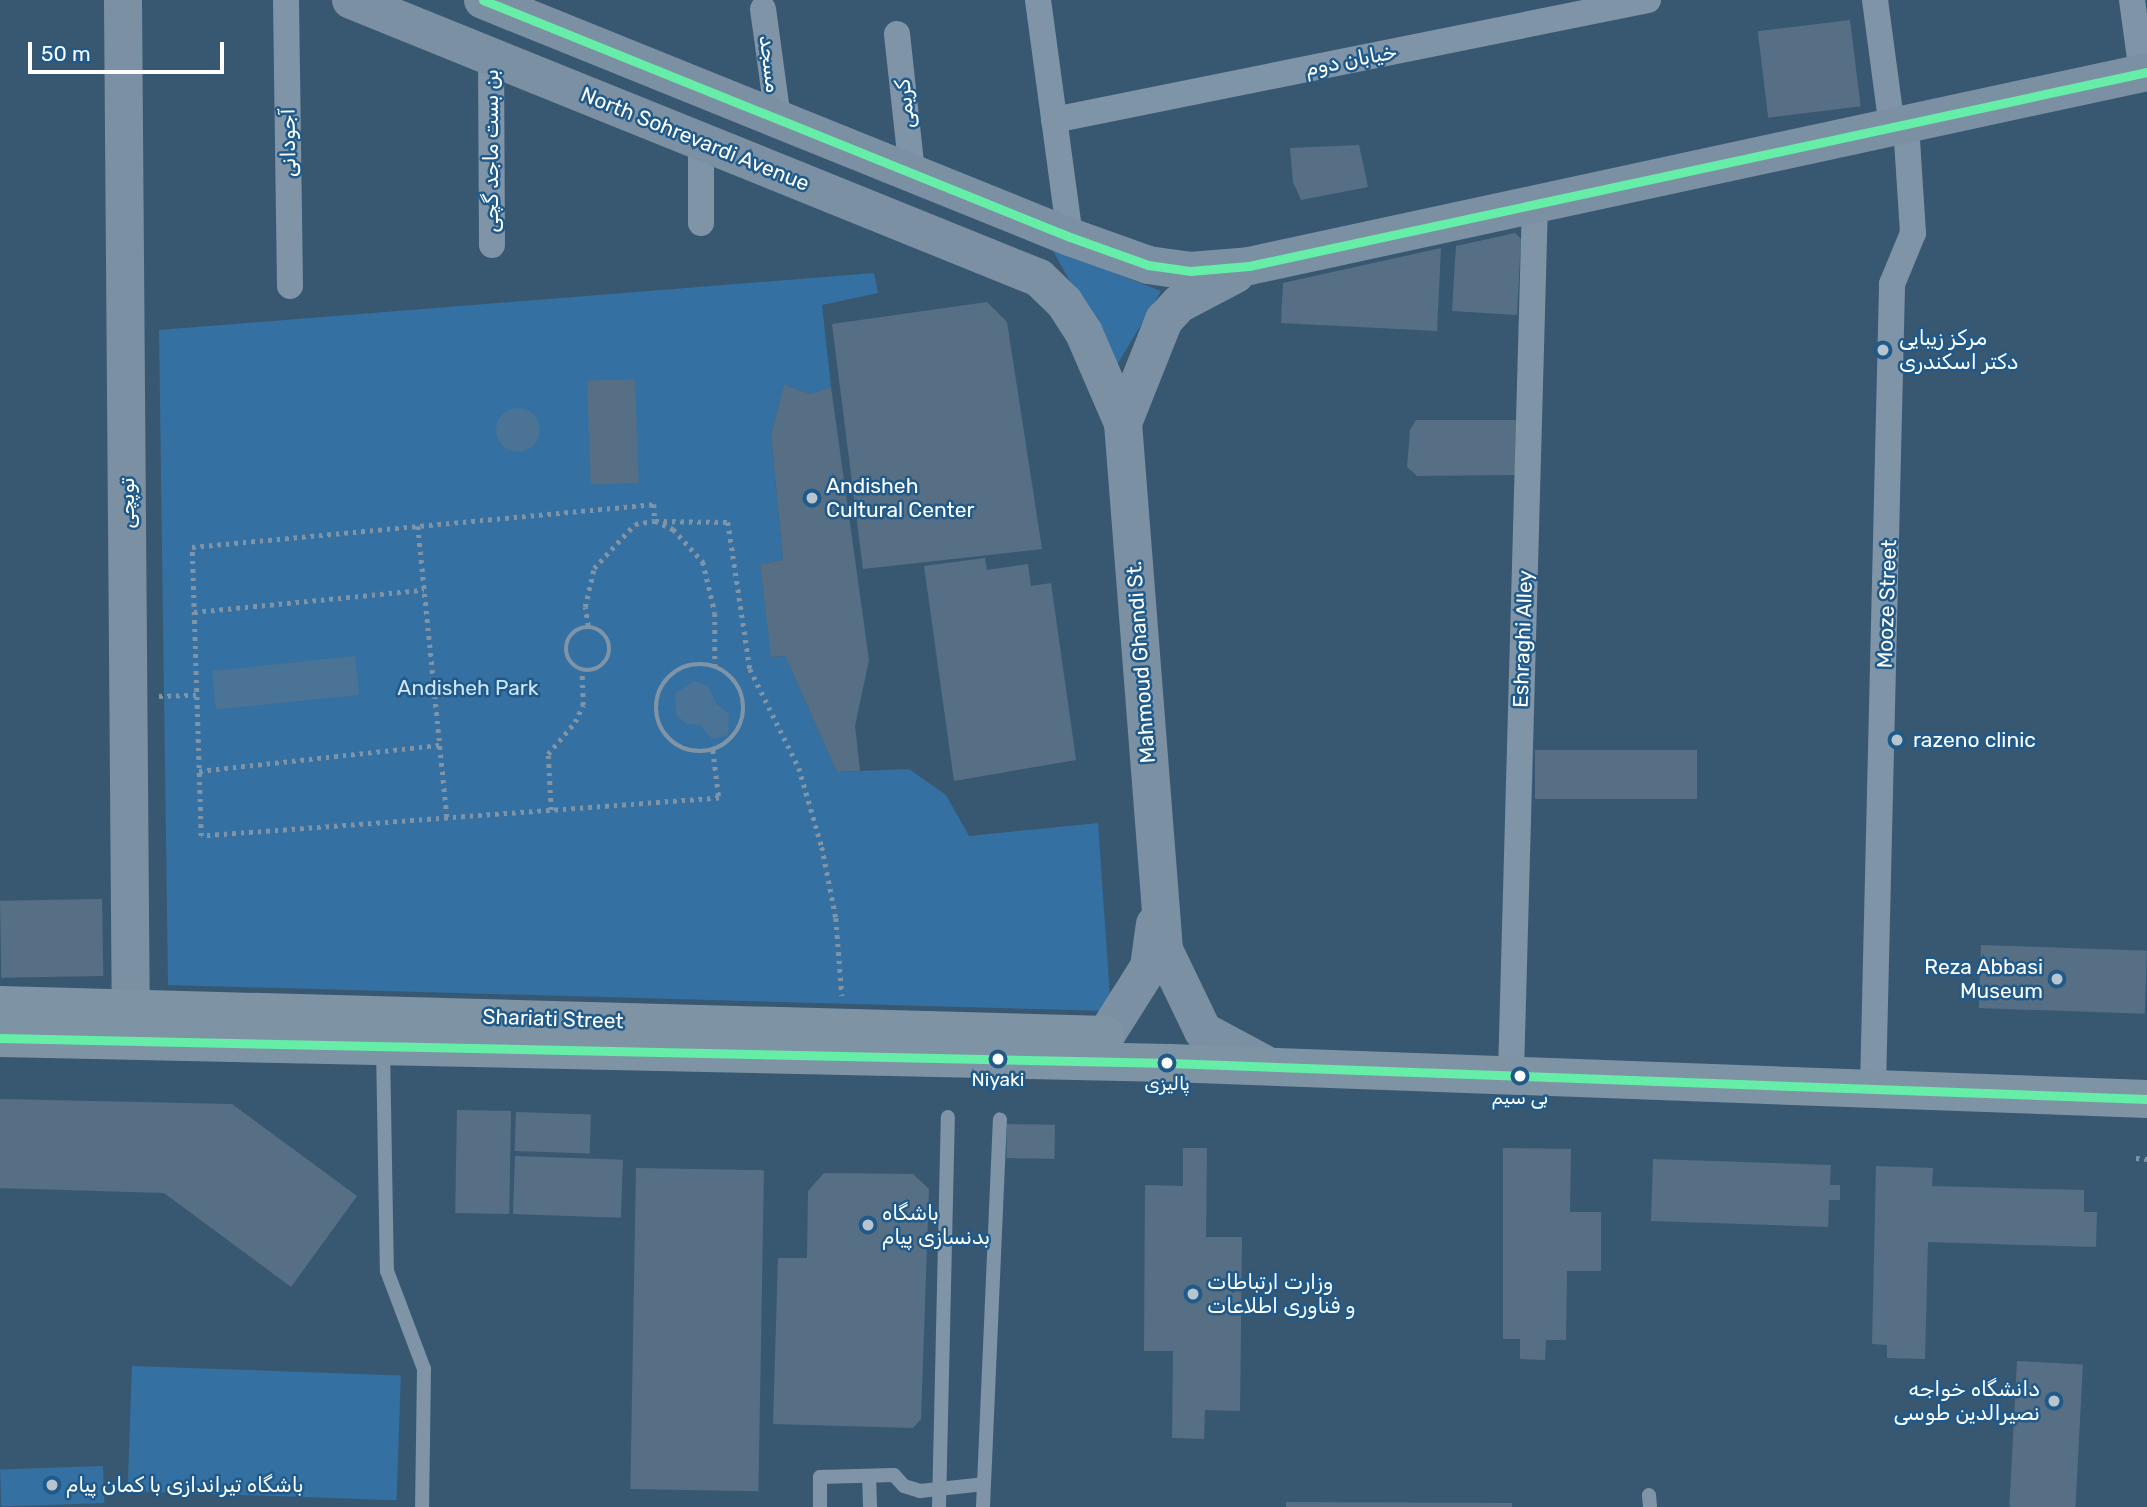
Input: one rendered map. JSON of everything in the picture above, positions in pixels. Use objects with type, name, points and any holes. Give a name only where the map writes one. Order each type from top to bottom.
[{"type":"main road","name":"توپچی","points":[[123,0],[130,1023]]},
{"type":"main road","name":"North Sohrevardi Avenue","points":[[351,0],[1039,278]]},
{"type":"main road","points":[[483,0],[1070,237],[1148,265],[1174,270],[1249,266],[2144,72]]},
{"type":"main road","name":"Mahmoud Ghandi St.","points":[[1123,423],[1164,320],[1179,304],[1249,266]]},
{"type":"main road","name":"Mahmoud Ghandi St.","points":[[1039,278],[1064,302],[1084,333],[1123,423],[1158,901],[1164,950],[1203,1031],[1268,1066]]},
{"type":"main road","name":"Mahmoud Ghandi St.","points":[[1106,1035],[1149,967],[1158,901]]},
{"type":"main road","name":"Shariati Street","points":[[0,1005],[130,1023],[383,1045],[1511,1073],[2147,1099]]},
{"type":"main road","name":"Shariati Street","points":[[0,1038],[130,1023],[845,1027],[1106,1035]]},
{"type":"street","name":"آجودانی","points":[[285,0],[290,286]]},
{"type":"street","points":[[1038,0],[1070,237]]},
{"type":"street","name":"خیابان دوم","points":[[1054,120],[1648,0]]},
{"type":"street","name":"Mooze Street","points":[[1873,1087],[1892,284],[1913,233],[1899,127],[1875,0]]},
{"type":"street","points":[[2132,0],[2144,72]]},
{"type":"street","name":"مسجد","points":[[764,9],[778,119]]},
{"type":"street","name":"کریمی","points":[[897,34],[912,173]]},
{"type":"street","name":"بن بست ماجد گچی","points":[[491,56],[492,246]]},
{"type":"street","points":[[701,141],[701,223]]},
{"type":"street","name":"Eshraghi Alley","points":[[1511,1073],[1535,204]]},
{"type":"lane","points":[[383,1045],[387,1270],[424,1369],[422,1507]]},
{"type":"lane","points":[[939,1507],[948,1117]]},
{"type":"lane","points":[[983,1507],[1000,1119]]},
{"type":"lane","points":[[820,1507],[820,1477],[894,1475],[904,1486],[920,1491],[940,1486],[984,1484]]},
{"type":"lane","points":[[869,1476],[870,1507]]},
{"type":"path","points":[[655,522],[654,505],[192,547],[201,836],[719,798],[713,751]]},
{"type":"path","points":[[655,522],[673,529],[702,562],[715,613],[715,665]]},
{"type":"path","points":[[588,626],[585,607],[594,568],[635,524],[729,522],[750,670],[799,768],[822,847],[836,918],[845,1027]]},
{"type":"path","points":[[418,526],[447,818]]},
{"type":"path","points":[[194,612],[424,590]]},
{"type":"path","points":[[588,626],[607,637],[610,652],[603,665],[582,671],[570,663],[566,649],[570,636],[588,626]]},
{"type":"path","points":[[700,663],[715,665],[736,682],[744,708],[736,734],[713,751],[683,749],[670,741],[661,729],[656,699],[662,685],[678,669],[700,663]]},
{"type":"path","points":[[551,810],[548,754],[575,722],[583,705],[582,671]]},
{"type":"path","points":[[198,771],[440,745]]},
{"type":"path","points":[[2136,1158],[2147,1159]]},
{"type":"green space","points":[[1052,249],[1161,291],[1117,365]]},
{"type":"green space","name":"Andisheh Park","points":[[874,273],[878,293],[822,305],[831,387],[810,394],[784,386],[771,435],[783,560],[760,564],[772,657],[785,656],[837,772],[909,769],[946,795],[969,836],[1098,823],[1111,1011],[168,985],[159,330]]},
{"type":"green space","points":[[132,1366],[401,1375],[396,1500],[128,1491]]},
{"type":"green space","name":"باشگاه تیراندازی با کمان پیام","points":[[103,1466],[104,1503],[1,1507],[0,1470]]},
{"type":"shaded area","points":[[518,408],[534,414],[540,430],[534,446],[518,452],[502,446],[496,430],[502,414]]},
{"type":"shaded area","points":[[355,656],[359,695],[216,710],[212,671]]},
{"type":"shaded area","points":[[694,681],[708,686],[717,705],[729,714],[728,735],[712,739],[700,725],[687,724],[676,715],[675,693]]},
{"type":"building","points":[[1850,20],[1861,106],[1768,118],[1758,31]]},
{"type":"building","points":[[1359,145],[1368,187],[1301,200],[1293,182],[1290,148]]},
{"type":"building","points":[[1515,233],[1521,239],[1517,315],[1452,311],[1456,246]]},
{"type":"building","points":[[1441,248],[1437,331],[1281,323],[1283,283]]},
{"type":"building","points":[[987,302],[1007,322],[1042,549],[863,569],[832,324]]},
{"type":"building","points":[[635,379],[639,483],[591,485],[587,381]]},
{"type":"building","name":"Andisheh Cultural Center","points":[[784,385],[810,394],[831,387],[869,660],[855,726],[860,771],[837,772],[785,656],[771,657],[760,564],[783,560],[771,435]]},
{"type":"building","points":[[1416,420],[1516,420],[1515,475],[1417,476],[1407,467],[1410,430]]},
{"type":"building","points":[[985,558],[987,570],[1028,564],[1031,586],[1051,583],[1076,760],[954,781],[924,566]]},
{"type":"building","points":[[1535,750],[1697,750],[1697,799],[1535,799]]},
{"type":"building","points":[[102,899],[103,976],[1,978],[0,901]]},
{"type":"building","points":[[1981,945],[2147,951],[2145,1014],[1979,1008]]},
{"type":"building","points":[[0,1099],[232,1104],[357,1196],[291,1287],[164,1193],[0,1188]]},
{"type":"building","points":[[457,1110],[511,1111],[509,1214],[455,1213]]},
{"type":"building","points":[[516,1112],[591,1115],[590,1154],[515,1151]]},
{"type":"building","points":[[1007,1124],[1055,1125],[1054,1159],[1006,1158]]},
{"type":"building","name":"وزارت ارتباطات و فناوری اطلاعات","points":[[1183,1148],[1207,1148],[1206,1237],[1242,1237],[1240,1411],[1205,1410],[1204,1439],[1172,1438],[1173,1351],[1144,1351],[1145,1185],[1183,1186]]},
{"type":"building","points":[[1503,1148],[1571,1149],[1570,1212],[1601,1212],[1601,1271],[1567,1271],[1566,1340],[1546,1340],[1545,1360],[1520,1359],[1520,1339],[1503,1339]]},
{"type":"building","points":[[515,1156],[623,1160],[621,1218],[513,1214]]},
{"type":"building","points":[[1653,1159],[1831,1165],[1830,1185],[1840,1185],[1840,1200],[1829,1200],[1828,1227],[1651,1221]]},
{"type":"building","points":[[1876,1166],[1933,1168],[1932,1186],[2084,1190],[2084,1212],[2097,1212],[2096,1247],[1928,1242],[1925,1359],[1887,1358],[1887,1345],[1872,1344]]},
{"type":"building","points":[[636,1168],[764,1170],[758,1491],[630,1489]]},
{"type":"building","points":[[824,1173],[913,1174],[929,1189],[921,1419],[913,1428],[773,1424],[778,1258],[807,1258],[808,1191]]},
{"type":"building","points":[[2017,1361],[2083,1364],[2075,1507],[2009,1507]]},
{"type":"building","points":[[1286,1502],[1512,1503],[1512,1507],[1286,1507]]},
{"type":"transit line","points":[[483,0],[1070,237],[1148,265],[1190,271],[1249,266],[2147,72]]},
{"type":"transit line","points":[[0,1038],[1170,1063],[2147,1099]]},
{"type":"place","name":"مرکز زیبایی دکتر اسکندری","points":[[1883,350]]},
{"type":"place","name":"Andisheh Cultural Center","points":[[812,498]]},
{"type":"place","name":"razeno clinic","points":[[1897,740]]},
{"type":"place","name":"Reza Abbasi Museum","points":[[2057,979]]},
{"type":"place","name":"Niyaki","points":[[998,1059]]},
{"type":"place","name":"پالیزی","points":[[1167,1063]]},
{"type":"place","name":"بی سیم","points":[[1520,1076]]},
{"type":"place","name":"باشگاه بدنسازی پیام","points":[[868,1225]]},
{"type":"place","name":"وزارت ارتباطات و فناوری اطلاعات","points":[[1193,1294]]},
{"type":"place","name":"دانشگاه خواجه نصیرالدین طوسی","points":[[2054,1401]]},
{"type":"place","name":"باشگاه تیراندازی با کمان پیام","points":[[52,1485]]}]
